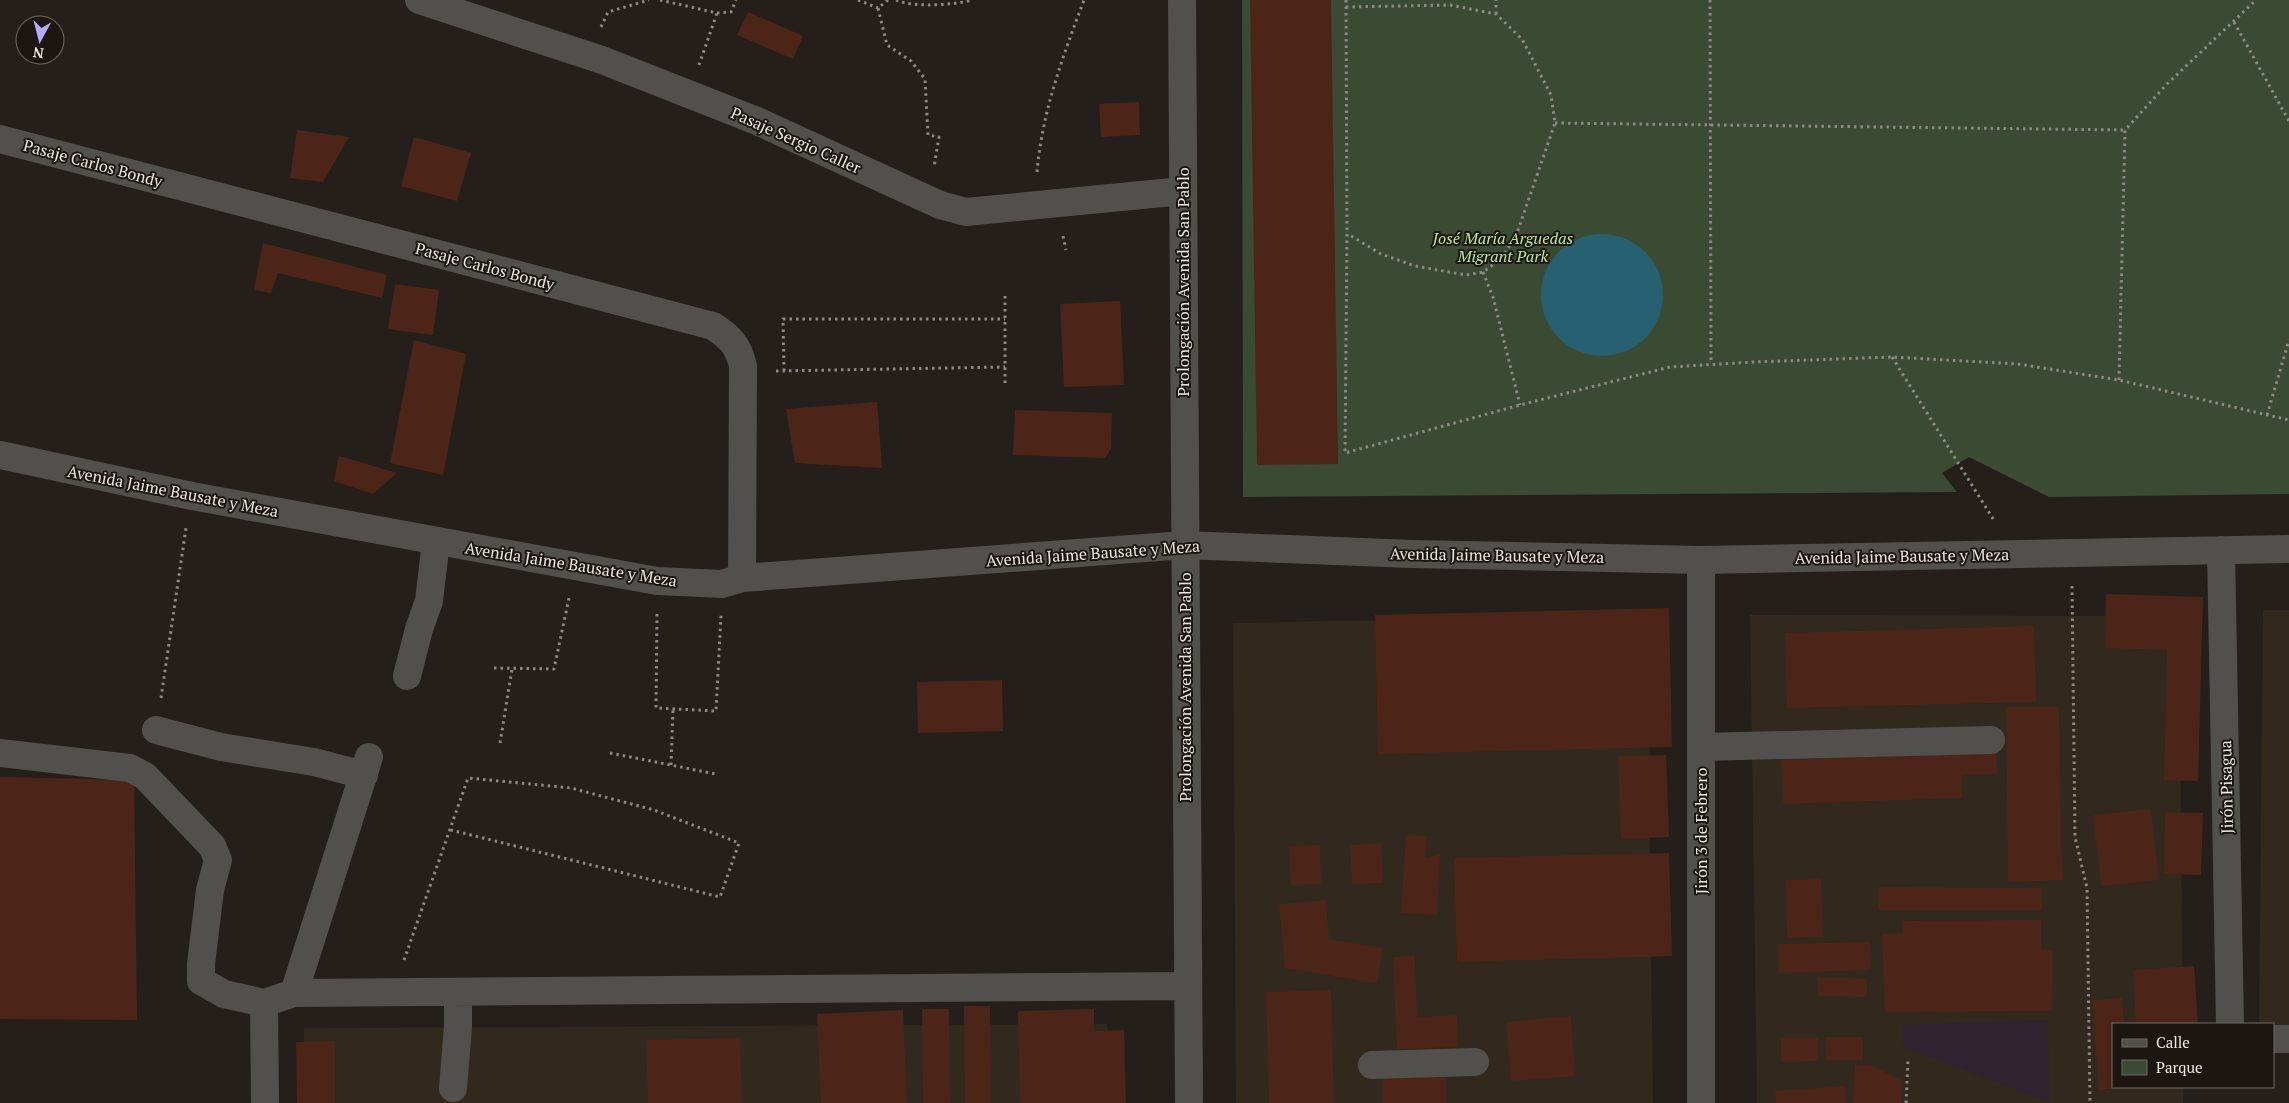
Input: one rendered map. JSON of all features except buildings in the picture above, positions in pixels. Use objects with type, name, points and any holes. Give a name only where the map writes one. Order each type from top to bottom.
[{"type":"street","name":"Pasaje Sergio Caller","points":[[419,0],[588,56],[757,121],[929,200],[966,212],[1183,190]]},
{"type":"street","name":"Prolongación Avenida San Pablo","points":[[1182,0],[1189,1103]]},
{"type":"street","name":"Pasaje Carlos Bondy","points":[[0,139],[713,326],[730,337],[740,352],[744,374],[732,581]]},
{"type":"street","name":"Avenida Jaime Bausate y Meza","points":[[0,455],[192,496],[657,581],[732,581],[1185,545],[1412,554],[1701,560],[2289,549]]},
{"type":"street","points":[[407,676],[419,629],[429,601],[436,541]]},
{"type":"street","name":"Jirón Pisagua","points":[[2222,550],[2230,1023]]},
{"type":"street","name":"Jirón 3 de Febrero","points":[[1701,560],[1701,1103]]},
{"type":"street","points":[[156,730],[220,746],[314,762],[366,766],[294,993]]},
{"type":"street","points":[[1701,746],[1991,740]]},
{"type":"street","points":[[0,753],[130,768],[145,776],[212,846],[218,860],[210,890],[201,964],[201,981],[224,994],[264,1003],[294,993],[1187,986]]},
{"type":"street","points":[[453,1088],[458,1027],[458,992]]},
{"type":"street","points":[[264,1003],[265,1103]]},
{"type":"street","points":[[2274,1039],[2289,1040]]},
{"type":"street","points":[[1372,1065],[1475,1062]]},
{"type":"path","points":[[588,56],[608,12],[649,0]]},
{"type":"path","points":[[660,0],[718,13],[731,12],[736,0]]},
{"type":"path","points":[[858,0],[878,8]]},
{"type":"path","points":[[878,8],[888,0]]},
{"type":"path","points":[[896,0],[905,4],[974,0]]},
{"type":"path","points":[[1038,206],[1036,181],[1039,140],[1048,105],[1084,0]]},
{"type":"path","points":[[1346,0],[1347,234],[1345,453],[1520,405],[1670,367],[1892,357],[2018,364],[2119,380],[2289,420]]},
{"type":"path","points":[[1496,0],[1496,14]]},
{"type":"path","points":[[1710,0],[1711,364]]},
{"type":"path","points":[[2119,380],[2125,130],[2168,83],[2256,0]]},
{"type":"path","points":[[1346,7],[1450,5],[1496,14],[1522,39],[1551,95],[1555,123],[1516,236],[1501,259],[1483,272],[1466,274],[1415,266],[1381,254],[1347,234]]},
{"type":"path","points":[[878,8],[887,45],[911,61],[925,79],[928,135],[938,137],[929,200]]},
{"type":"path","points":[[688,96],[718,13]]},
{"type":"path","points":[[2234,22],[2289,121]]},
{"type":"path","points":[[1555,123],[2125,130]]},
{"type":"path","points":[[1483,272],[1493,297],[1520,405]]},
{"type":"path","points":[[1005,383],[1006,294]]},
{"type":"path","points":[[784,371],[783,320],[1005,320]]},
{"type":"path","points":[[2267,415],[2289,340]]},
{"type":"path","points":[[1892,357],[2015,554]]},
{"type":"path","points":[[744,374],[784,371],[1006,367]]},
{"type":"path","points":[[156,730],[192,496]]},
{"type":"path","points":[[2072,553],[2075,837],[2087,888],[2090,1103]]},
{"type":"path","points":[[494,668],[554,670],[575,566]]},
{"type":"path","points":[[657,581],[656,708],[716,711],[732,581]]},
{"type":"path","points":[[500,743],[512,669]]},
{"type":"path","points":[[671,765],[673,709]]},
{"type":"path","points":[[610,753],[716,774]]},
{"type":"path","points":[[393,992],[468,778],[571,788],[654,810],[739,843],[720,897],[451,830]]},
{"type":"path","points":[[1906,1103],[1908,1061]]},
{"type":"shaded area","points":[[2263,610],[2289,610],[2289,1027],[2274,1026],[2274,1023],[2259,1023]]},
{"type":"shaded area","points":[[1647,615],[1653,1103],[1236,1103],[1233,623]]},
{"type":"shaded area","points":[[1750,615],[2179,616],[2183,1023],[2112,1023],[2112,1088],[2183,1088],[2183,1103],[1757,1103]]},
{"type":"shaded area","points":[[2047,1020],[2050,1102],[1904,1047],[1903,1025]]},
{"type":"shaded area","points":[[1107,1024],[1107,1103],[302,1103],[304,1028]]},
{"type":"green space","name":"José María Arguedas Migrant Park","points":[[1242,0],[2289,0],[2289,494],[2049,497],[1969,457],[1942,473],[1957,492],[1243,497]]},
{"type":"water","points":[[1602,234],[1614,235],[1625,239],[1636,244],[1645,252],[1653,261],[1658,272],[1662,283],[1662,307],[1658,318],[1653,329],[1645,338],[1636,346],[1625,351],[1614,355],[1602,356],[1590,355],[1579,351],[1568,346],[1559,338],[1551,329],[1546,318],[1542,307],[1541,295],[1542,283],[1546,272],[1551,261],[1559,252],[1568,244],[1579,239],[1590,235]]}]
